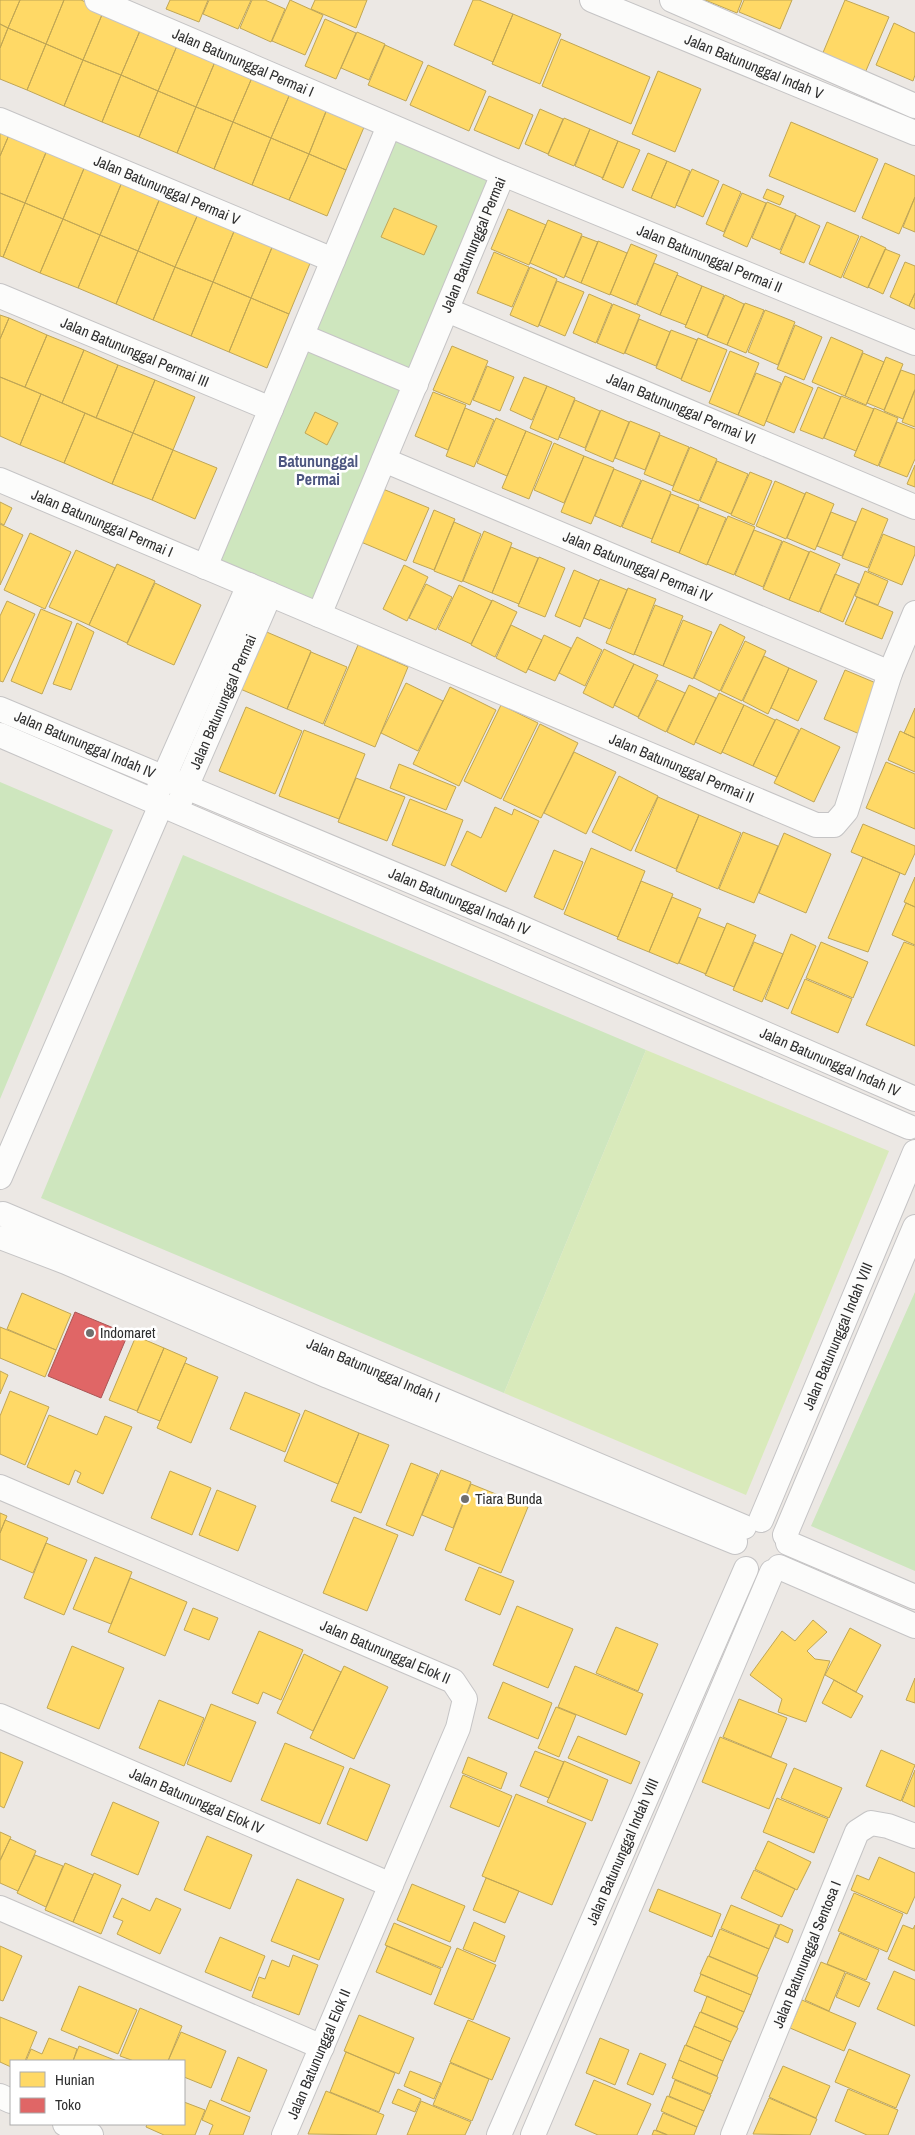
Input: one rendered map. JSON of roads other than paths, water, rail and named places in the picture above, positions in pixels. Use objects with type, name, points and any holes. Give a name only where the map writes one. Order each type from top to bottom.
[{"type":"street","name":"Jalan Batununggal Permai I","points":[[97,0],[389,126]]},
{"type":"street","name":"Jalan Batununggal Indah V","points":[[592,0],[915,133]]},
{"type":"street","name":"Jalan Batununggal Indah V","points":[[672,0],[915,106]]},
{"type":"street","points":[[859,110],[869,87]]},
{"type":"street","name":"Jalan Batununggal Permai V","points":[[0,120],[333,260]]},
{"type":"street","name":"Jalan Batununggal Permai","points":[[320,615],[503,174],[389,126]]},
{"type":"street","points":[[320,615],[205,567],[389,126]]},
{"type":"street","name":"Jalan Batununggal Permai II","points":[[503,174],[915,343]]},
{"type":"street","name":"Jalan Batununggal Permai III","points":[[0,296],[271,409]]},
{"type":"street","name":"Jalan Batununggal Permai VI","points":[[447,310],[915,507]]},
{"type":"street","points":[[302,336],[416,384]]},
{"type":"street","name":"Jalan Batununggal Permai IV","points":[[384,460],[890,673]]},
{"type":"street","name":"Jalan Batununggal Permai I","points":[[0,480],[205,567]]},
{"type":"street","name":"Jalan Batununggal Permai","points":[[163,806],[163,778],[259,590]]},
{"type":"street","name":"Jalan Batununggal Permai","points":[[163,806],[186,787],[259,590]]},
{"type":"street","name":"Jalan Batununggal Permai II","points":[[320,615],[816,825],[834,825],[846,811],[890,673],[915,613]]},
{"type":"street","name":"Jalan Batununggal Indah IV","points":[[0,709],[506,921],[915,1099]]},
{"type":"street","name":"Jalan Batununggal Indah IV","points":[[0,736],[913,1126]]},
{"type":"street","points":[[0,1177],[163,806]]},
{"type":"street","points":[[494,948],[506,921]]},
{"type":"street","name":"Jalan Batununggal Indah VIII","points":[[747,1530],[915,1152]]},
{"type":"street","points":[[2,1213],[6,1222],[2,1240]]},
{"type":"street","name":"Jalan Batununggal Indah I","points":[[2,1213],[332,1365]]},
{"type":"street","name":"Jalan Batununggal Indah VIII","points":[[787,1539],[915,1227]]},
{"type":"street","name":"Jalan Batununggal Indah I","points":[[2,1240],[75,1266],[332,1365],[747,1530]]},
{"type":"street","name":"Jalan Batununggal Elok II","points":[[0,1487],[453,1681],[465,1699],[458,1728],[284,2135]]},
{"type":"street","points":[[787,1539],[786,1556],[775,1569],[759,1574],[746,1569],[737,1557],[747,1530],[775,1524],[787,1539],[915,1597]]},
{"type":"street","name":"Jalan Batununggal Indah VIII","points":[[499,2135],[746,1569]]},
{"type":"street","points":[[775,1569],[915,1626]]},
{"type":"street","name":"Jalan Batununggal Indah VIII","points":[[533,2135],[775,1569]]},
{"type":"street","name":"Jalan Batununggal Elok IV","points":[[0,1716],[391,1885]]},
{"type":"street","name":"Jalan Batununggal Sentosa I","points":[[733,2135],[857,1832],[871,1822],[915,1836]]},
{"type":"street","points":[[0,1908],[322,2047]]},
{"type":"street","points":[[558,2002],[585,2014]]},
{"type":"street","points":[[67,2125],[91,2135]]},
{"type":"place","name":"Indomaret","points":[[90,1333]]},
{"type":"place","name":"Tiara Bunda","points":[[465,1499]]},
{"type":"district","name":"Batununggal Permai","points":[[318,470]]}]
